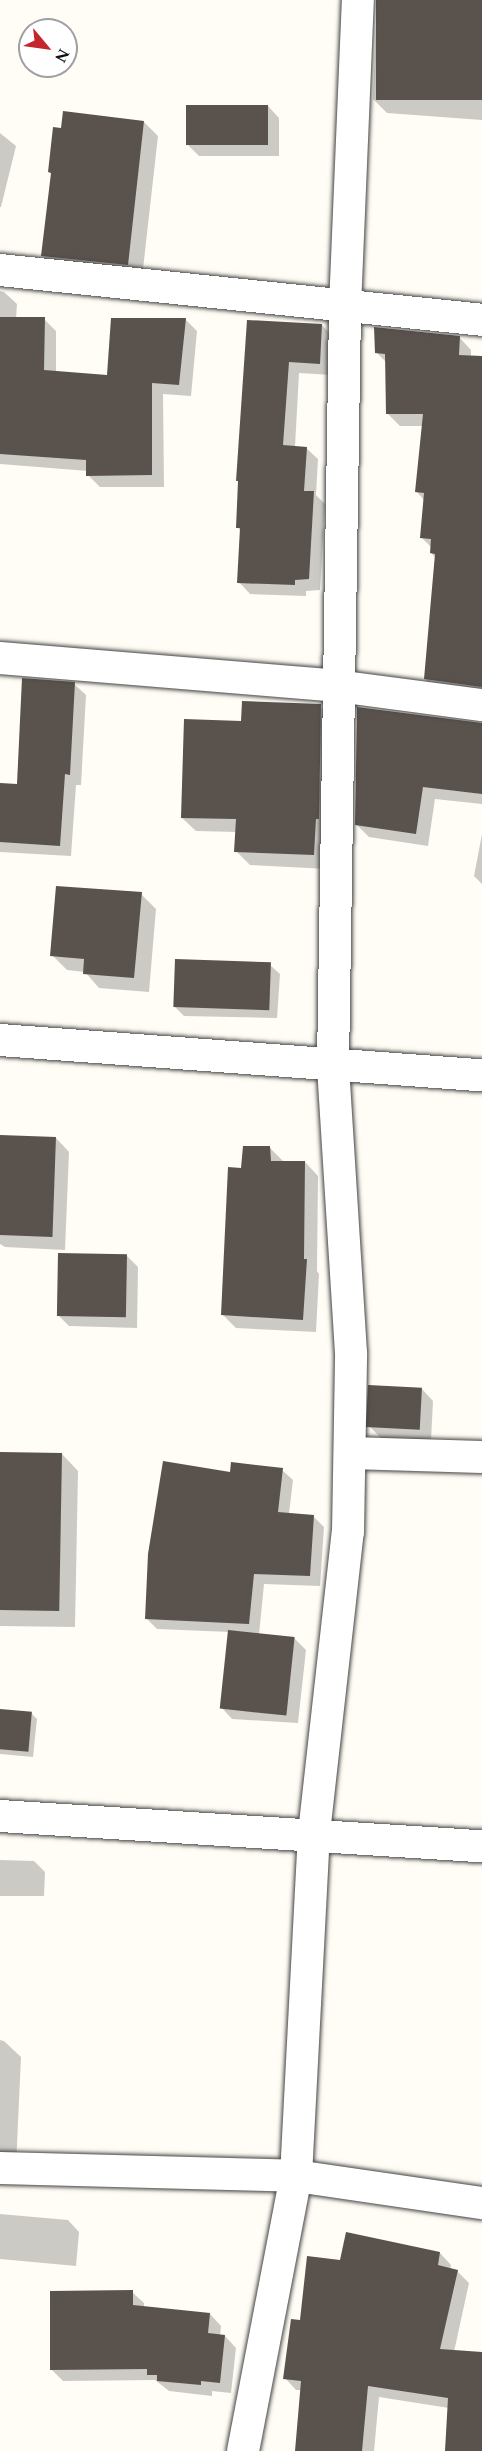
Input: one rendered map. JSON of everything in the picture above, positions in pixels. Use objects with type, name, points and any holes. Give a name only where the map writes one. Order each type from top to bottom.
[{"type":"street","points":[[243,2451],[296,2176],[314,1833],[348,1532],[351,1353],[333,1065],[345,307],[358,0]]},
{"type":"street","points":[[0,270],[482,320]]},
{"type":"street","points":[[0,658],[338,686],[482,705]]},
{"type":"street","points":[[0,1040],[482,1075]]},
{"type":"street","points":[[350,1453],[482,1457]]},
{"type":"street","points":[[0,1816],[314,1833],[482,1846]]},
{"type":"street","points":[[0,2168],[296,2176],[482,2203]]},
{"type":"building","points":[[376,0],[482,0],[482,100],[376,100]]},
{"type":"building","points":[[186,105],[268,105],[268,145],[186,145]]},
{"type":"building","points":[[63,111],[144,121],[128,265],[41,256],[51,173],[48,172],[53,127],[61,128]]},
{"type":"building","points":[[0,317],[45,317],[44,370],[107,375],[111,318],[186,318],[179,385],[152,383],[152,475],[86,476],[86,460],[0,454]]},
{"type":"building","points":[[247,320],[322,324],[320,364],[289,362],[283,445],[307,447],[304,491],[314,491],[309,579],[295,580],[295,585],[237,583],[240,528],[236,528],[238,481],[236,481]]},
{"type":"building","points":[[374,327],[460,336],[459,355],[482,356],[482,687],[424,679],[435,554],[430,553],[431,539],[420,538],[424,493],[415,492],[423,414],[386,414],[385,354],[375,353]]},
{"type":"building","points":[[22,678],[75,682],[70,775],[65,774],[60,846],[0,842],[0,783],[17,784]]},
{"type":"building","points":[[242,701],[321,704],[319,819],[316,819],[314,855],[234,852],[236,819],[181,818],[184,719],[241,721]]},
{"type":"building","points":[[357,707],[482,723],[482,794],[423,787],[416,834],[355,825]]},
{"type":"building","points":[[56,886],[142,892],[134,978],[83,974],[84,959],[50,956]]},
{"type":"building","points":[[175,959],[271,962],[269,1010],[173,1007]]},
{"type":"building","points":[[0,1135],[56,1137],[52,1237],[0,1235]]},
{"type":"building","points":[[243,1146],[270,1146],[271,1161],[305,1161],[304,1259],[307,1259],[303,1320],[221,1315],[228,1167],[241,1168]]},
{"type":"building","points":[[58,1253],[127,1254],[126,1317],[57,1316]]},
{"type":"building","points":[[368,1385],[422,1388],[420,1430],[366,1427]]},
{"type":"building","points":[[0,1452],[62,1453],[59,1611],[0,1610]]},
{"type":"building","points":[[163,1461],[230,1472],[231,1462],[283,1468],[278,1512],[314,1515],[310,1576],[254,1574],[249,1624],[145,1619],[148,1554]]},
{"type":"building","points":[[228,1630],[295,1637],[286,1716],[220,1709]]},
{"type":"building","points":[[0,1709],[32,1712],[28,1752],[0,1749]]},
{"type":"building","points":[[346,2232],[440,2252],[438,2265],[458,2270],[440,2349],[482,2352],[482,2451],[445,2451],[448,2398],[368,2386],[362,2451],[295,2451],[301,2381],[283,2379],[291,2319],[300,2320],[307,2256],[340,2260]]},
{"type":"building","points":[[133,2290],[133,2305],[210,2313],[208,2333],[225,2335],[220,2383],[201,2381],[201,2385],[157,2381],[157,2375],[147,2375],[147,2369],[50,2370],[50,2291]]}]
